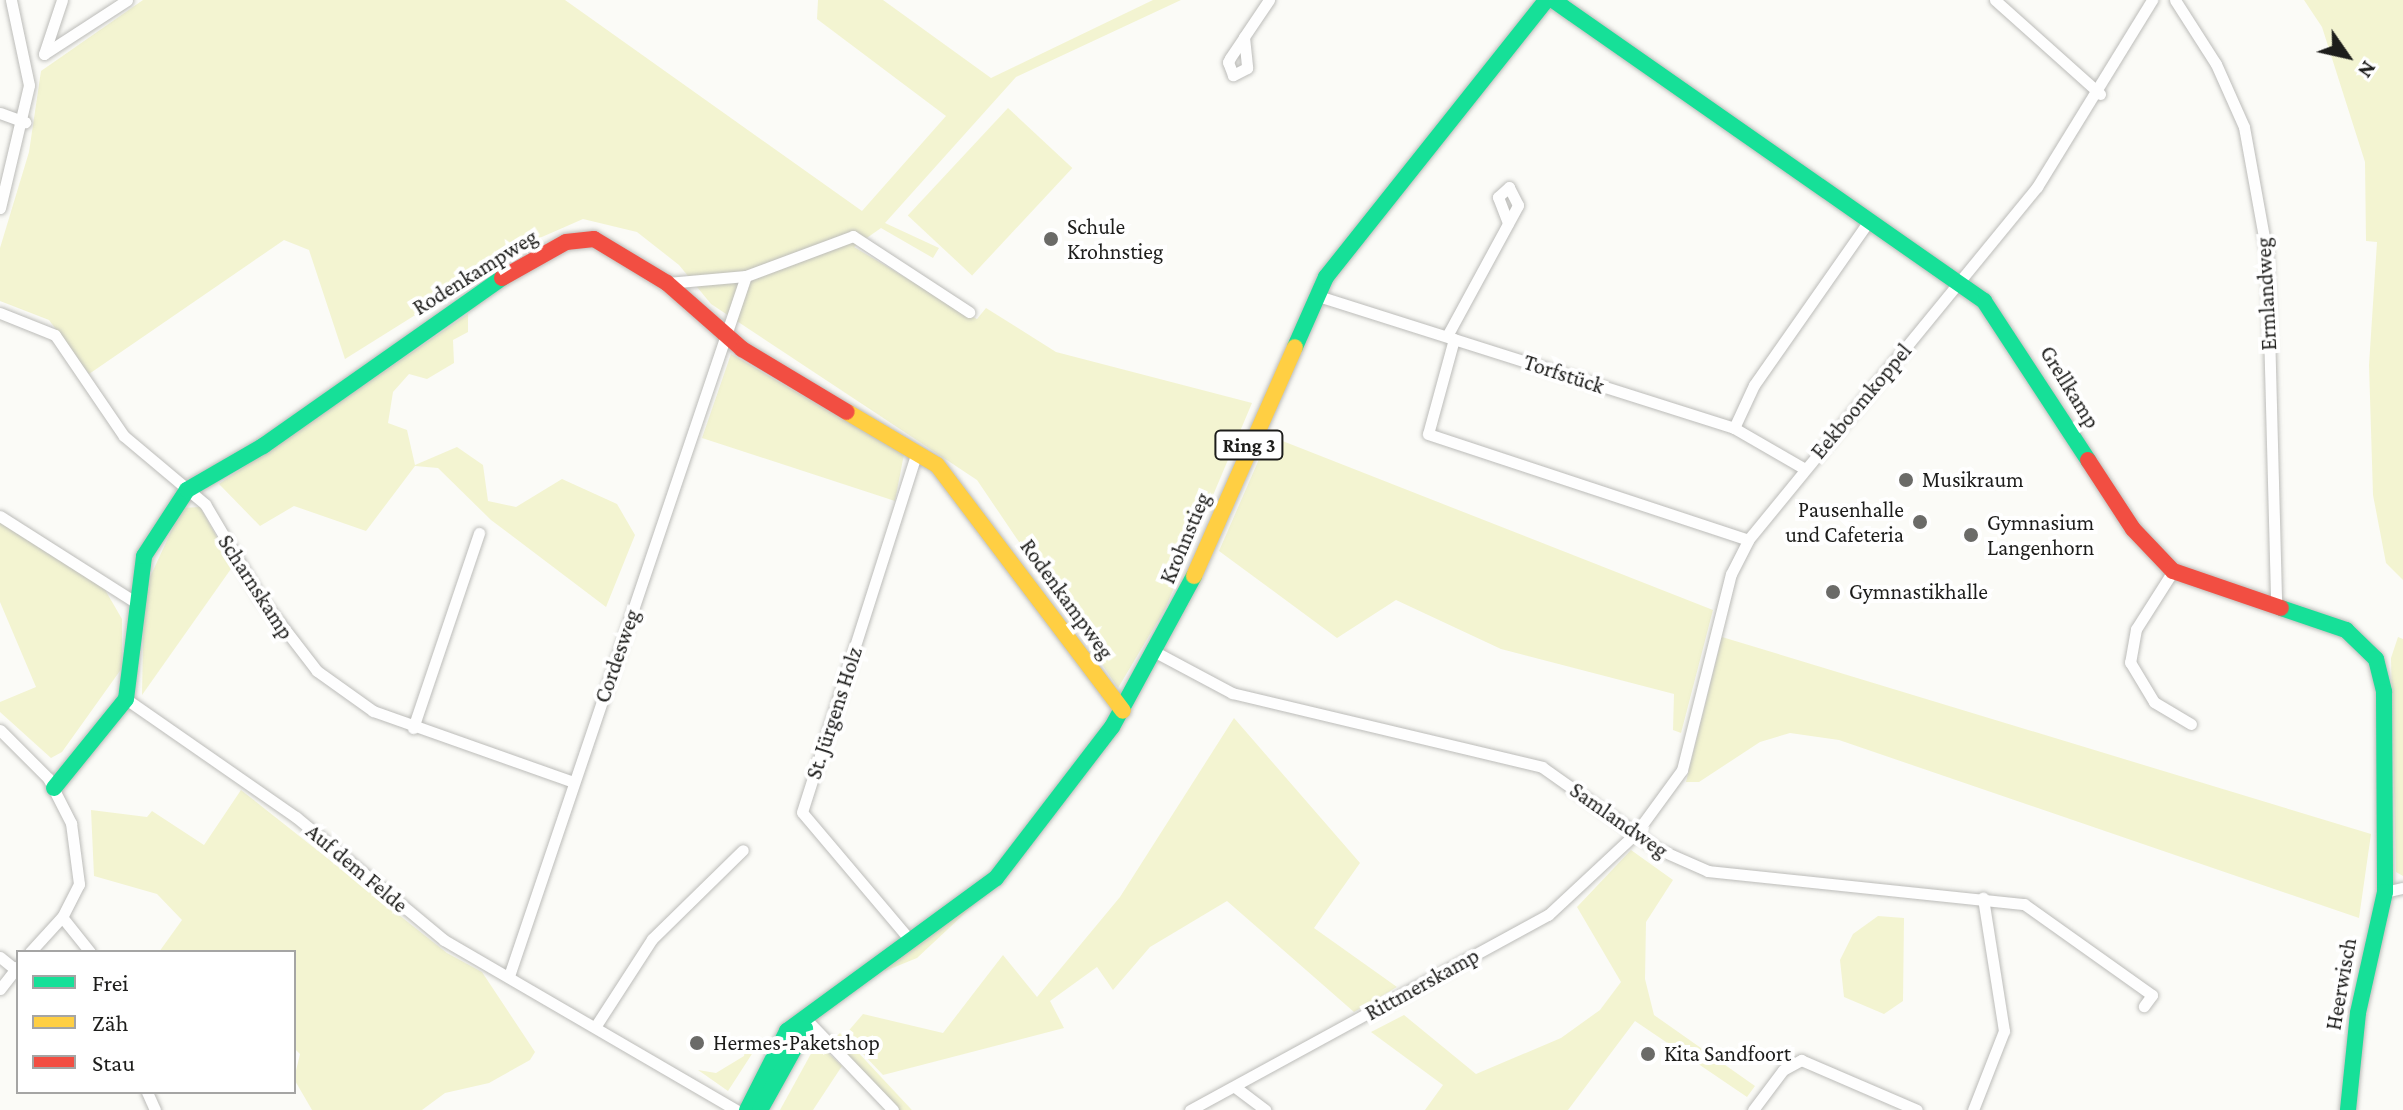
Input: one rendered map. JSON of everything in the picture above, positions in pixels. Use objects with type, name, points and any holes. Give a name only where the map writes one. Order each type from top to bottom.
[{"type":"street","points":[[0,208],[25,122],[29,85],[11,0]]},
{"type":"street","points":[[62,0],[44,54],[127,0]]},
{"type":"street","points":[[1244,37],[1269,0]]},
{"type":"street","name":"Krohnstieg","points":[[747,1110],[767,1061],[806,1019],[1008,865],[1123,711],[1159,654],[1315,295],[1546,0]]},
{"type":"street","name":"Grellkamp","points":[[1553,0],[1959,282],[2003,320],[2133,529],[2173,571],[2346,630],[2376,659],[2384,692],[2382,867]]},
{"type":"street","points":[[1995,0],[2100,94]]},
{"type":"street","name":"Eekboomkoppel","points":[[1636,833],[1682,770],[1731,574],[1748,540],[1959,282],[2100,94],[2152,0]]},
{"type":"street","name":"Ermlandweg","points":[[2175,0],[2216,64],[2244,127],[2267,253],[2276,607]]},
{"type":"street","points":[[0,113],[25,122]]},
{"type":"street","points":[[1734,428],[1754,385],[1869,221]]},
{"type":"street","points":[[1508,223],[1450,338],[1428,434],[1748,540]]},
{"type":"street","points":[[667,283],[746,276],[853,236],[969,312]]},
{"type":"street","name":"Rodenkampweg","points":[[54,788],[126,699],[135,672],[135,602],[144,556],[187,490],[263,446],[467,298],[566,242],[594,239],[615,246],[667,283],[727,336],[917,451],[976,511],[1123,711]]},
{"type":"street","name":"Cordesweg","points":[[509,976],[746,276]]},
{"type":"street","name":"Torfstück","points":[[1315,295],[1734,428],[1805,469]]},
{"type":"street","name":"Scharnskamp","points":[[0,313],[55,335],[124,436],[205,504],[268,611],[317,671],[373,711],[413,728],[573,782]]},
{"type":"street","name":"St. Jürgens Holz","points":[[911,941],[802,812],[917,451]]},
{"type":"street","points":[[0,516],[135,602]]},
{"type":"street","points":[[413,728],[479,533]]},
{"type":"street","points":[[2173,571],[2136,629],[2130,662],[2154,702],[2191,724]]},
{"type":"street","name":"Samlandweg","points":[[1159,654],[1232,693],[1542,767],[1673,858],[1726,875],[1983,898],[2037,909],[2152,995],[2144,1006]]},
{"type":"street","name":"Auf dem Felde","points":[[126,699],[296,817],[444,940],[597,1024],[736,1110]]},
{"type":"street","points":[[0,730],[54,788],[79,856],[77,893],[62,917],[32,950]]},
{"type":"street","name":"Rittmerskamp","points":[[1190,1110],[1548,915],[1636,833]]},
{"type":"street","points":[[597,1024],[652,939],[743,850]]},
{"type":"street","name":"Heerwisch","points":[[2348,1110],[2358,1013],[2385,892],[2382,867]]},
{"type":"street","points":[[2385,892],[2403,888]]},
{"type":"street","points":[[1973,1110],[2004,1031],[1983,898]]},
{"type":"street","points":[[62,917],[88,950]]},
{"type":"street","points":[[0,957],[16,968],[0,989]]},
{"type":"street","points":[[806,1019],[893,1110]]},
{"type":"street","name":"Krohnstieg","points":[[760,1110],[777,1068],[806,1019]]},
{"type":"street","points":[[1753,1110],[1783,1070],[1801,1060],[1917,1110]]},
{"type":"street","points":[[1235,1087],[1265,1110]]},
{"type":"green space","points":[[143,0],[565,0],[862,211],[946,116],[817,19],[818,0],[883,0],[991,78],[1153,0],[1181,0],[1016,77],[885,223],[939,248],[933,258],[881,228],[854,247],[967,314],[977,319],[986,308],[1056,352],[1252,403],[1165,609],[1118,688],[977,480],[711,304],[679,265],[637,232],[583,219],[535,240],[345,359],[309,250],[284,240],[89,374],[49,320],[0,301],[0,248],[29,152],[41,71]]},
{"type":"green space","points":[[2304,0],[2403,0],[2403,580],[2386,563],[2373,495],[2369,365],[2377,242],[2366,241],[2365,162],[2322,27]]},
{"type":"green space","points":[[1008,108],[1072,168],[972,276],[908,216]]},
{"type":"green space","points":[[468,314],[468,332],[453,340],[454,363],[427,379],[409,374],[393,392],[388,423],[407,430],[415,465],[457,447],[483,465],[488,501],[516,507],[562,479],[617,504],[635,535],[606,607],[491,520],[438,468],[415,466],[366,531],[294,506],[260,526],[219,484]]},
{"type":"green space","points":[[731,354],[904,454],[895,501],[702,438]]},
{"type":"green space","points":[[1280,440],[1713,610],[1681,733],[1673,730],[1674,694],[1501,649],[1396,600],[1337,638],[1219,551],[1267,441]]},
{"type":"green space","points":[[200,507],[233,566],[142,695],[144,590],[182,508]]},
{"type":"green space","points":[[0,522],[104,588],[122,619],[122,668],[62,752],[51,758],[0,712],[0,702],[36,687],[0,602]]},
{"type":"green space","points":[[1722,637],[2371,834],[2359,918],[1839,740],[1790,733],[1760,742],[1699,782],[1686,782]]},
{"type":"green space","points":[[2398,637],[2403,639],[2403,876],[2396,872],[2391,658]]},
{"type":"green space","points":[[1234,718],[1360,863],[1314,928],[1397,987],[1354,1012],[1227,901],[1150,947],[1113,990],[1097,967],[1050,1001],[1064,1028],[883,1075],[845,1035],[863,1014],[943,1033],[1003,955],[1037,997],[1120,897]]},
{"type":"green space","points":[[241,790],[447,953],[482,972],[535,1052],[530,1060],[489,1083],[445,1093],[422,1110],[312,1110],[296,1082],[300,1054],[296,1050],[296,950],[160,950],[182,920],[157,894],[94,876],[91,810],[147,817],[152,811],[204,845]]},
{"type":"green space","points":[[1631,850],[1673,880],[1646,922],[1645,979],[1654,1015],[1755,1086],[1747,1097],[1635,1021],[1568,1110],[1425,1110],[1443,1085],[1371,1032],[1404,1015],[1476,1074],[1561,1038],[1600,1010],[1621,982],[1577,907]]},
{"type":"green space","points":[[979,900],[917,958],[885,971],[884,965]]},
{"type":"green space","points":[[1878,916],[1904,918],[1903,1001],[1884,1014],[1844,997],[1840,960],[1853,934]]},
{"type":"green space","points":[[840,1033],[912,1110],[899,1110],[833,1039]]},
{"type":"green space","points":[[759,1043],[728,1091],[698,1070],[716,1073],[744,1056],[746,1044]]},
{"type":"green space","points":[[813,1050],[825,1050],[842,1066],[813,1110],[780,1110]]},
{"type":"traffic: fast","points":[[1295,347],[1326,277],[1546,0]]},
{"type":"traffic: fast","points":[[1553,0],[1984,301],[2088,460]]},
{"type":"traffic: fast","points":[[54,788],[126,699],[144,556],[187,490],[263,446],[502,278]]},
{"type":"traffic: fast","points":[[747,1110],[787,1031],[996,878],[1112,727],[1194,576]]},
{"type":"traffic: fast","points":[[2281,608],[2346,630],[2376,659],[2384,692],[2385,892],[2358,1013],[2348,1110]]},
{"type":"traffic: fast","points":[[760,1110],[805,1029]]},
{"type":"traffic: slow","points":[[1194,576],[1295,347]]},
{"type":"traffic: slow","points":[[847,412],[937,465],[1123,711]]},
{"type":"traffic: jam","points":[[502,278],[566,242],[594,239],[667,283],[742,349],[847,412]]},
{"type":"traffic: jam","points":[[2088,460],[2133,529],[2173,571],[2281,608]]},
{"type":"place","name":"Schule Krohnstieg","points":[[1051,239]]},
{"type":"place","name":"Musikraum","points":[[1906,480]]},
{"type":"place","name":"Pausenhalle und Cafeteria","points":[[1920,522]]},
{"type":"place","name":"Gymnasium Langenhorn","points":[[1971,535]]},
{"type":"place","name":"Gymnastikhalle","points":[[1833,592]]},
{"type":"place","name":"Hermes-Paketshop","points":[[697,1043]]},
{"type":"place","name":"Kita Sandfoort","points":[[1648,1054]]}]
